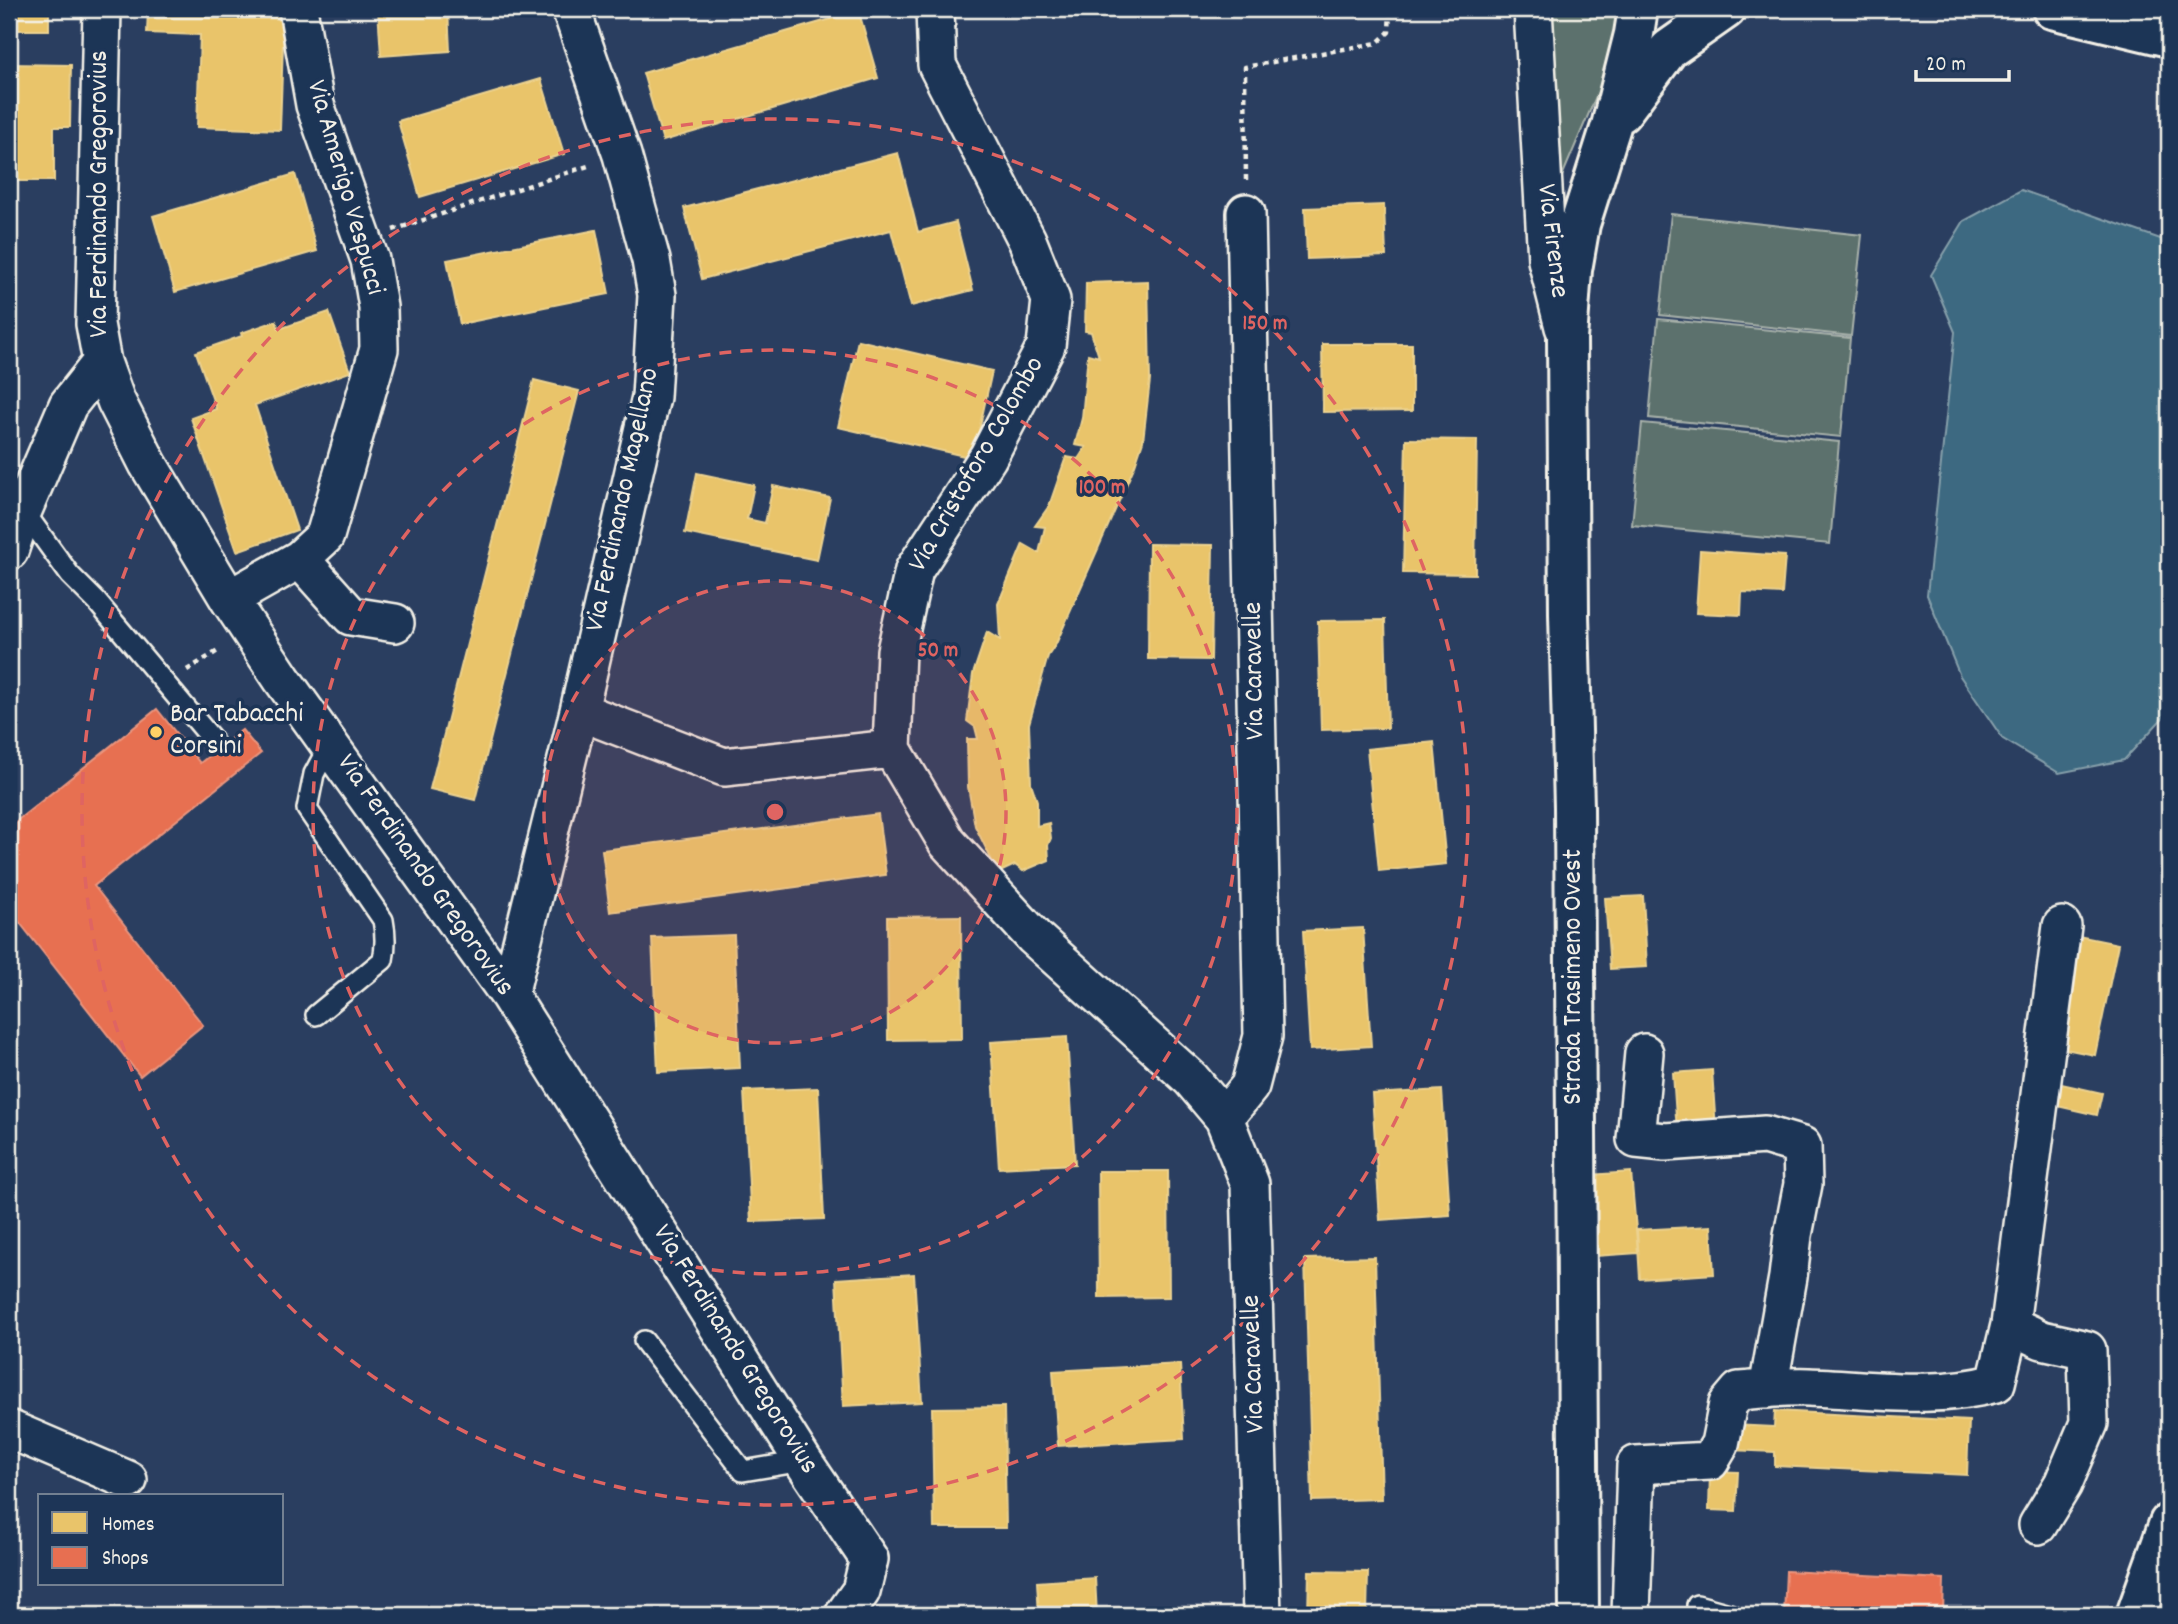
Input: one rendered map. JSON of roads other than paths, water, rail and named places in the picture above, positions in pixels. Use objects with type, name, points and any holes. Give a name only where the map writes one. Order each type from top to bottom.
[{"type":"main road","name":"Via Firenze","points":[[1567,339],[1572,270],[1580,224],[1611,126],[1638,9]]},
{"type":"main road","name":"Via Firenze","points":[[1611,126],[1669,49],[1726,9]]},
{"type":"main road","points":[[2052,9],[2165,28]]},
{"type":"main road","name":"Strada Trasimeno Ovest","points":[[1567,339],[1574,821],[1579,1615]]},
{"type":"main road","points":[[2136,1615],[2169,1523]]},
{"type":"street","name":"Via Ferdinando Gregorovius","points":[[102,9],[95,324],[102,362],[116,401],[148,464],[229,599],[282,679],[509,995],[803,1461],[869,1559],[861,1591],[844,1615]]},
{"type":"street","name":"Via Amerigo Vespucci","points":[[229,599],[300,559],[325,536],[379,349],[379,307],[370,260],[315,105],[298,9]]},
{"type":"street","name":"Via Ferdinando Magellano","points":[[509,995],[579,711],[651,397],[657,295],[651,260],[622,155],[571,9]]},
{"type":"street","name":"Via Cristoforo Colombo","points":[[892,749],[896,651],[914,570],[988,457],[1046,346],[1051,300],[1027,240],[937,65],[935,9]]},
{"type":"street","name":"Via Firenze","points":[[1533,9],[1547,260],[1567,339]]},
{"type":"street","name":"Via Caravelle","points":[[1224,1118],[1250,1086],[1263,1036],[1246,213]]},
{"type":"street","points":[[9,551],[23,510],[68,405],[102,362]]},
{"type":"street","points":[[300,559],[351,616],[394,623]]},
{"type":"street","points":[[579,711],[724,767],[892,749]]},
{"type":"street","name":"Via Caravelle","points":[[892,749],[947,842],[1034,937],[1191,1079],[1224,1118],[1250,1184],[1262,1615]]},
{"type":"street","points":[[1631,1615],[1636,1465],[1710,1461],[1720,1444],[1728,1404],[1739,1391],[1804,1387],[1917,1392],[1974,1389],[1996,1383],[2010,1325],[2062,926]]},
{"type":"street","points":[[1644,1053],[1636,1139],[1665,1142],[1765,1136],[1802,1146],[1803,1184],[1768,1389]]},
{"type":"street","points":[[2010,1325],[2042,1339],[2087,1350],[2088,1423],[2063,1485],[2038,1525]]},
{"type":"street","points":[[9,1429],[128,1480]]},
{"type":"lane","points":[[23,510],[70,575],[97,602],[212,739]]},
{"type":"lane","points":[[316,1015],[383,960],[386,948],[383,920],[307,809],[314,774],[330,744]]},
{"type":"lane","points":[[644,1341],[743,1471],[803,1461]]},
{"type":"lane","points":[[1697,1615],[1697,1605],[1733,1615]]},
{"type":"water","points":[[2021,190],[2169,242],[2169,711],[2124,760],[2059,773],[2003,739],[1960,676],[1927,595],[1955,332],[1931,275],[1964,221]]},
{"type":"place","name":"Bar Tabacchi Corsini","points":[[156,732]]}]
